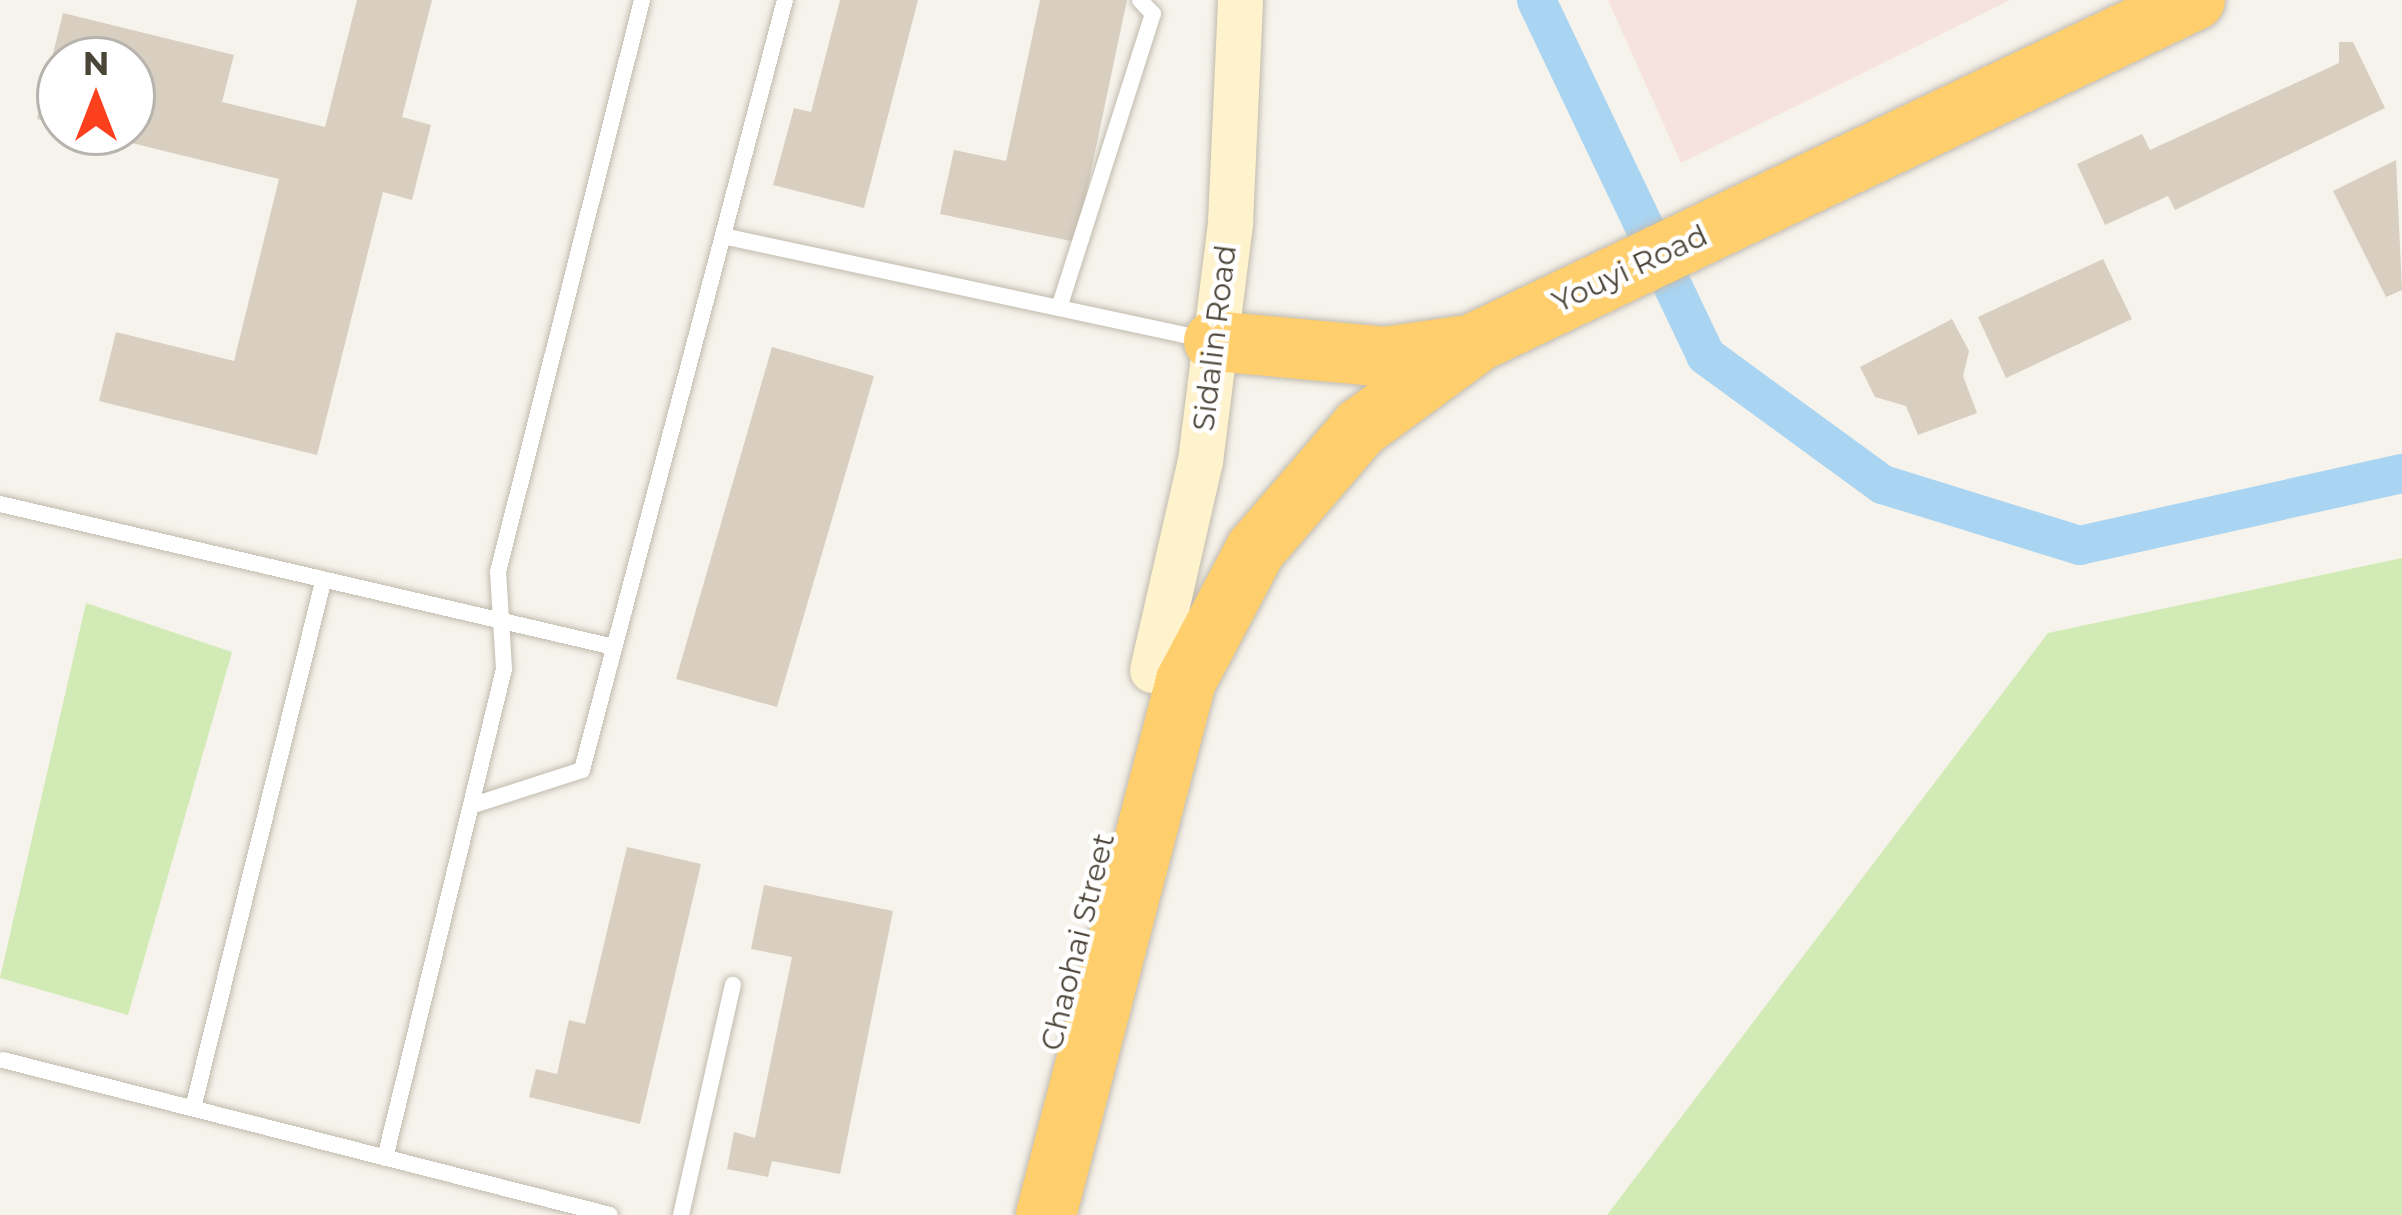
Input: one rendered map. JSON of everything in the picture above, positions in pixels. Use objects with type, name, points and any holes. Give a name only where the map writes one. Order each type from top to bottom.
[{"type":"highway","name":"Youyi Road","points":[[1710,208],[2101,0]]},
{"type":"highway","name":"Youyi Road","points":[[1169,675],[1250,491],[1385,357],[1463,304],[1572,274],[1710,208],[2194,0]]},
{"type":"highway","name":"Youyi Road","points":[[1169,675],[1306,486],[1360,428],[1572,274]]},
{"type":"highway","points":[[1214,341],[1385,357],[1479,341]]},
{"type":"highway","name":"Chaohai Street","points":[[1009,1215],[1169,675]]},
{"type":"highway","name":"Chaohai Street","points":[[1046,1215],[1169,675]]},
{"type":"street","name":"Sidalin Road","points":[[1169,675],[1214,341],[1240,0]]},
{"type":"lane","points":[[386,1158],[477,803],[504,669],[498,572],[642,0]]},
{"type":"lane","points":[[477,803],[582,770],[784,0]]},
{"type":"lane","points":[[1059,308],[1153,14],[1140,0]]},
{"type":"lane","points":[[723,236],[1214,341]]},
{"type":"lane","points":[[0,504],[322,586],[614,647]]},
{"type":"lane","points":[[193,1108],[322,586]]},
{"type":"lane","points":[[681,1215],[733,985]]},
{"type":"lane","points":[[3,1060],[610,1215]]},
{"type":"shaded area","points":[[1608,0],[2010,0],[1681,163]]},
{"type":"green space","points":[[2402,558],[2402,1215],[1607,1215],[2048,633]]},
{"type":"green space","points":[[86,603],[232,652],[128,1015],[0,978]]},
{"type":"building","points":[[357,0],[432,0],[402,117],[431,125],[412,200],[383,192],[317,455],[99,401],[116,332],[234,361],[279,179],[156,149],[156,36],[57,36],[63,13],[234,55],[222,102],[325,127]]},
{"type":"building","points":[[840,0],[918,0],[864,208],[773,185],[794,108],[811,112]]},
{"type":"building","points":[[1040,0],[1127,0],[1076,242],[940,214],[954,150],[1006,161]]},
{"type":"building","points":[[2339,42],[2353,42],[2385,108],[2175,210],[2168,196],[2105,225],[2077,164],[2142,134],[2150,150],[2339,63]]},
{"type":"building","points":[[2396,160],[2402,290],[2386,297],[2333,191]]},
{"type":"building","points":[[2103,259],[2132,319],[2006,378],[1978,317]]},
{"type":"building","points":[[1952,319],[1969,351],[1963,376],[1977,413],[1918,435],[1906,406],[1875,397],[1860,367]]},
{"type":"building","points":[[772,347],[874,376],[777,707],[676,679]]},
{"type":"building","points":[[627,847],[701,864],[640,1124],[529,1097],[536,1069],[557,1074],[569,1020],[585,1024]]},
{"type":"building","points":[[764,885],[893,911],[840,1174],[772,1161],[768,1177],[727,1169],[734,1132],[755,1138],[792,957],[751,949]]},
{"type":"waterway","points":[[1536,0],[1705,355],[1882,484],[2079,545],[2402,473]]}]
